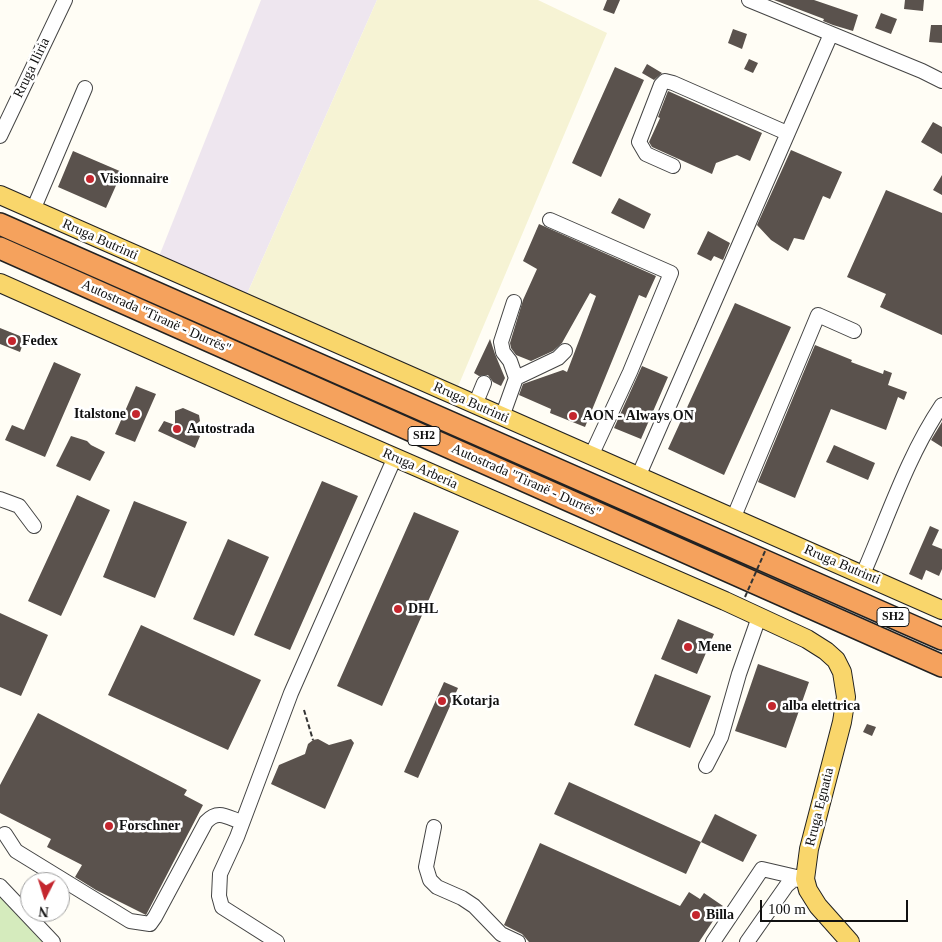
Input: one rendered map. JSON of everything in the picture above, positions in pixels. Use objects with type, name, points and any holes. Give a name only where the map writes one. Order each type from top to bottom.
[{"type":"highway","name":"Autostrada \"Tiranë - Durrës\"","points":[[0,224],[942,639]]},
{"type":"highway","name":"Autostrada \"Tiranë - Durrës\"","points":[[0,248],[942,666]]},
{"type":"main road","name":"Rruga Butrinti","points":[[0,195],[638,477],[733,518],[789,539],[942,610]]},
{"type":"main road","name":"Rruga Arberia","points":[[0,283],[759,617],[817,644],[836,660]]},
{"type":"main road","name":"Rruga Egnatia","points":[[836,660],[846,685],[845,709],[809,849],[806,878],[812,898],[850,942]]},
{"type":"street","name":"Rruga Iliria","points":[[0,136],[65,0]]},
{"type":"street","points":[[749,0],[942,81]]},
{"type":"street","points":[[638,477],[831,34]]},
{"type":"street","points":[[673,166],[646,154],[639,142],[661,85],[665,81],[787,133]]},
{"type":"street","points":[[33,210],[85,88]]},
{"type":"street","points":[[550,220],[671,273],[630,372],[591,456]]},
{"type":"street","points":[[502,417],[516,378],[510,361],[503,352],[501,342],[514,302]]},
{"type":"street","points":[[733,518],[818,315],[854,331]]},
{"type":"street","points":[[516,378],[558,358],[565,351]]},
{"type":"street","points":[[475,405],[484,383]]},
{"type":"street","points":[[863,574],[911,459],[926,428],[942,405]]},
{"type":"street","points":[[277,942],[228,912],[221,905],[219,899],[220,874],[237,837],[241,822],[291,693],[395,457]]},
{"type":"street","points":[[0,499],[19,506],[34,526]]},
{"type":"street","points":[[706,766],[721,737],[739,674],[759,617]]},
{"type":"street","points":[[5,834],[16,851],[130,921],[139,924],[150,924],[206,822],[217,814],[241,822]]},
{"type":"street","points":[[434,827],[426,867],[430,880],[437,887],[462,898],[474,906],[501,934],[518,942]]},
{"type":"street","points":[[714,942],[762,869],[806,878]]},
{"type":"street","points":[[746,942],[787,884],[799,878],[806,878]]},
{"type":"street","points":[[0,886],[53,942]]},
{"type":"path","points":[[745,597],[766,549]]},
{"type":"path","points":[[304,710],[313,740]]},
{"type":"shaded area","points":[[261,0],[377,0],[243,303],[156,264]]},
{"type":"shaded area","points":[[377,0],[538,0],[607,33],[454,396],[243,303]]},
{"type":"green space","points":[[0,889],[20,910],[20,922],[31,922],[50,942],[0,942]]},
{"type":"building","points":[[607,0],[620,0],[614,14],[603,10]]},
{"type":"building","points":[[774,0],[814,0],[858,15],[853,31],[833,25],[823,21],[824,19]]},
{"type":"building","points":[[905,0],[924,0],[923,11],[904,9]]},
{"type":"building","points":[[881,13],[897,19],[891,34],[875,28]]},
{"type":"building","points":[[931,25],[942,25],[942,43],[929,42]]},
{"type":"building","points":[[733,29],[747,34],[742,49],[728,43]]},
{"type":"building","points":[[749,59],[758,63],[753,73],[744,69]]},
{"type":"building","points":[[647,64],[662,73],[654,80],[642,73]]},
{"type":"building","points":[[615,67],[644,80],[601,177],[572,163]]},
{"type":"building","points":[[668,91],[762,133],[750,161],[737,155],[716,163],[712,174],[652,147],[649,142],[660,118],[658,117]]},
{"type":"building","points":[[933,122],[942,127],[942,154],[921,142]]},
{"type":"building","points":[[791,150],[842,172],[830,199],[823,196],[804,240],[794,238],[788,251],[771,240],[757,225]]},
{"type":"building","name":"Visionnaire","points":[[73,151],[122,172],[106,208],[58,187]]},
{"type":"building","points":[[942,175],[942,195],[933,190]]},
{"type":"building","points":[[886,190],[942,213],[942,335],[880,307],[886,294],[847,277]]},
{"type":"building","points":[[619,198],[651,214],[644,229],[611,213]]},
{"type":"building","points":[[539,224],[656,276],[646,298],[639,295],[585,427],[550,413],[551,409],[519,395],[523,384],[563,370],[567,372],[596,296],[590,293],[562,343],[553,351],[531,361],[516,355],[510,343],[523,300],[537,269],[523,261]]},
{"type":"building","points":[[708,231],[730,243],[723,260],[714,256],[711,261],[697,254]]},
{"type":"building","points":[[735,303],[791,327],[724,475],[668,449]]},
{"type":"building","name":"Fedex","points":[[0,328],[25,338],[20,352],[0,344]]},
{"type":"building","points":[[490,339],[505,378],[501,386],[493,382],[488,375],[479,376],[474,373]]},
{"type":"building","points":[[815,345],[852,360],[851,362],[883,374],[884,370],[892,373],[888,385],[907,392],[904,400],[898,397],[886,430],[831,409],[795,498],[758,482]]},
{"type":"building","points":[[54,362],[81,374],[45,457],[5,440],[12,425],[24,430]]},
{"type":"building","points":[[642,366],[668,377],[641,439],[614,428]]},
{"type":"building","name":"Italstone","points":[[136,386],[156,394],[135,442],[115,434]]},
{"type":"building","name":"Autostrada","points":[[183,408],[199,415],[200,421],[189,431],[200,436],[195,448],[158,431],[164,421],[175,425],[175,411]]},
{"type":"building","points":[[942,422],[942,447],[931,440]]},
{"type":"building","points":[[71,436],[87,441],[105,452],[90,481],[56,466]]},
{"type":"building","points":[[834,445],[875,463],[868,480],[826,462]]},
{"type":"building","points":[[322,481],[358,496],[290,650],[254,635]]},
{"type":"building","points":[[77,495],[110,510],[61,616],[28,601]]},
{"type":"building","points":[[134,501],[187,522],[155,598],[103,577]]},
{"type":"building","name":"DHL","points":[[414,512],[459,531],[382,706],[337,686]]},
{"type":"building","points":[[930,526],[939,530],[932,545],[942,549],[942,569],[939,576],[926,570],[922,580],[909,574]]},
{"type":"building","points":[[228,539],[269,557],[234,636],[193,619]]},
{"type":"building","points":[[0,613],[48,635],[21,696],[0,687]]},
{"type":"building","name":"Mene","points":[[678,619],[714,634],[697,674],[661,659]]},
{"type":"building","points":[[141,625],[261,680],[228,750],[108,695]]},
{"type":"building","name":"alba elettrica","points":[[758,664],[809,682],[786,748],[735,731]]},
{"type":"building","points":[[655,674],[711,696],[690,748],[634,725]]},
{"type":"building","points":[[444,682],[458,688],[418,778],[404,772]]},
{"type":"building","name":"Forschner","points":[[38,713],[187,790],[184,795],[203,805],[146,915],[96,890],[75,877],[82,865],[47,847],[51,839],[0,813],[0,785]]},
{"type":"building","points":[[867,724],[876,727],[872,736],[863,732]]},
{"type":"building","points":[[318,739],[329,745],[351,739],[354,743],[325,809],[271,784],[279,765],[305,754],[308,744]]},
{"type":"building","points":[[569,782],[701,842],[686,874],[554,814]]},
{"type":"building","points":[[715,814],[757,835],[743,862],[701,842]]},
{"type":"building","points":[[540,843],[680,906],[689,892],[700,899],[704,893],[723,906],[699,942],[529,942],[522,934],[504,925]]},
{"type":"place","name":"Visionnaire","points":[[90,179]]},
{"type":"place","name":"Fedex","points":[[12,341]]},
{"type":"place","name":"Italstone","points":[[136,414]]},
{"type":"place","name":"AON - Always ON","points":[[573,416]]},
{"type":"place","name":"Autostrada","points":[[177,429]]},
{"type":"place","name":"DHL","points":[[398,609]]},
{"type":"place","name":"Mene","points":[[688,647]]},
{"type":"place","name":"Kotarja","points":[[442,701]]},
{"type":"place","name":"alba elettrica","points":[[772,706]]},
{"type":"place","name":"Forschner","points":[[109,826]]},
{"type":"place","name":"Billa","points":[[696,915]]}]
